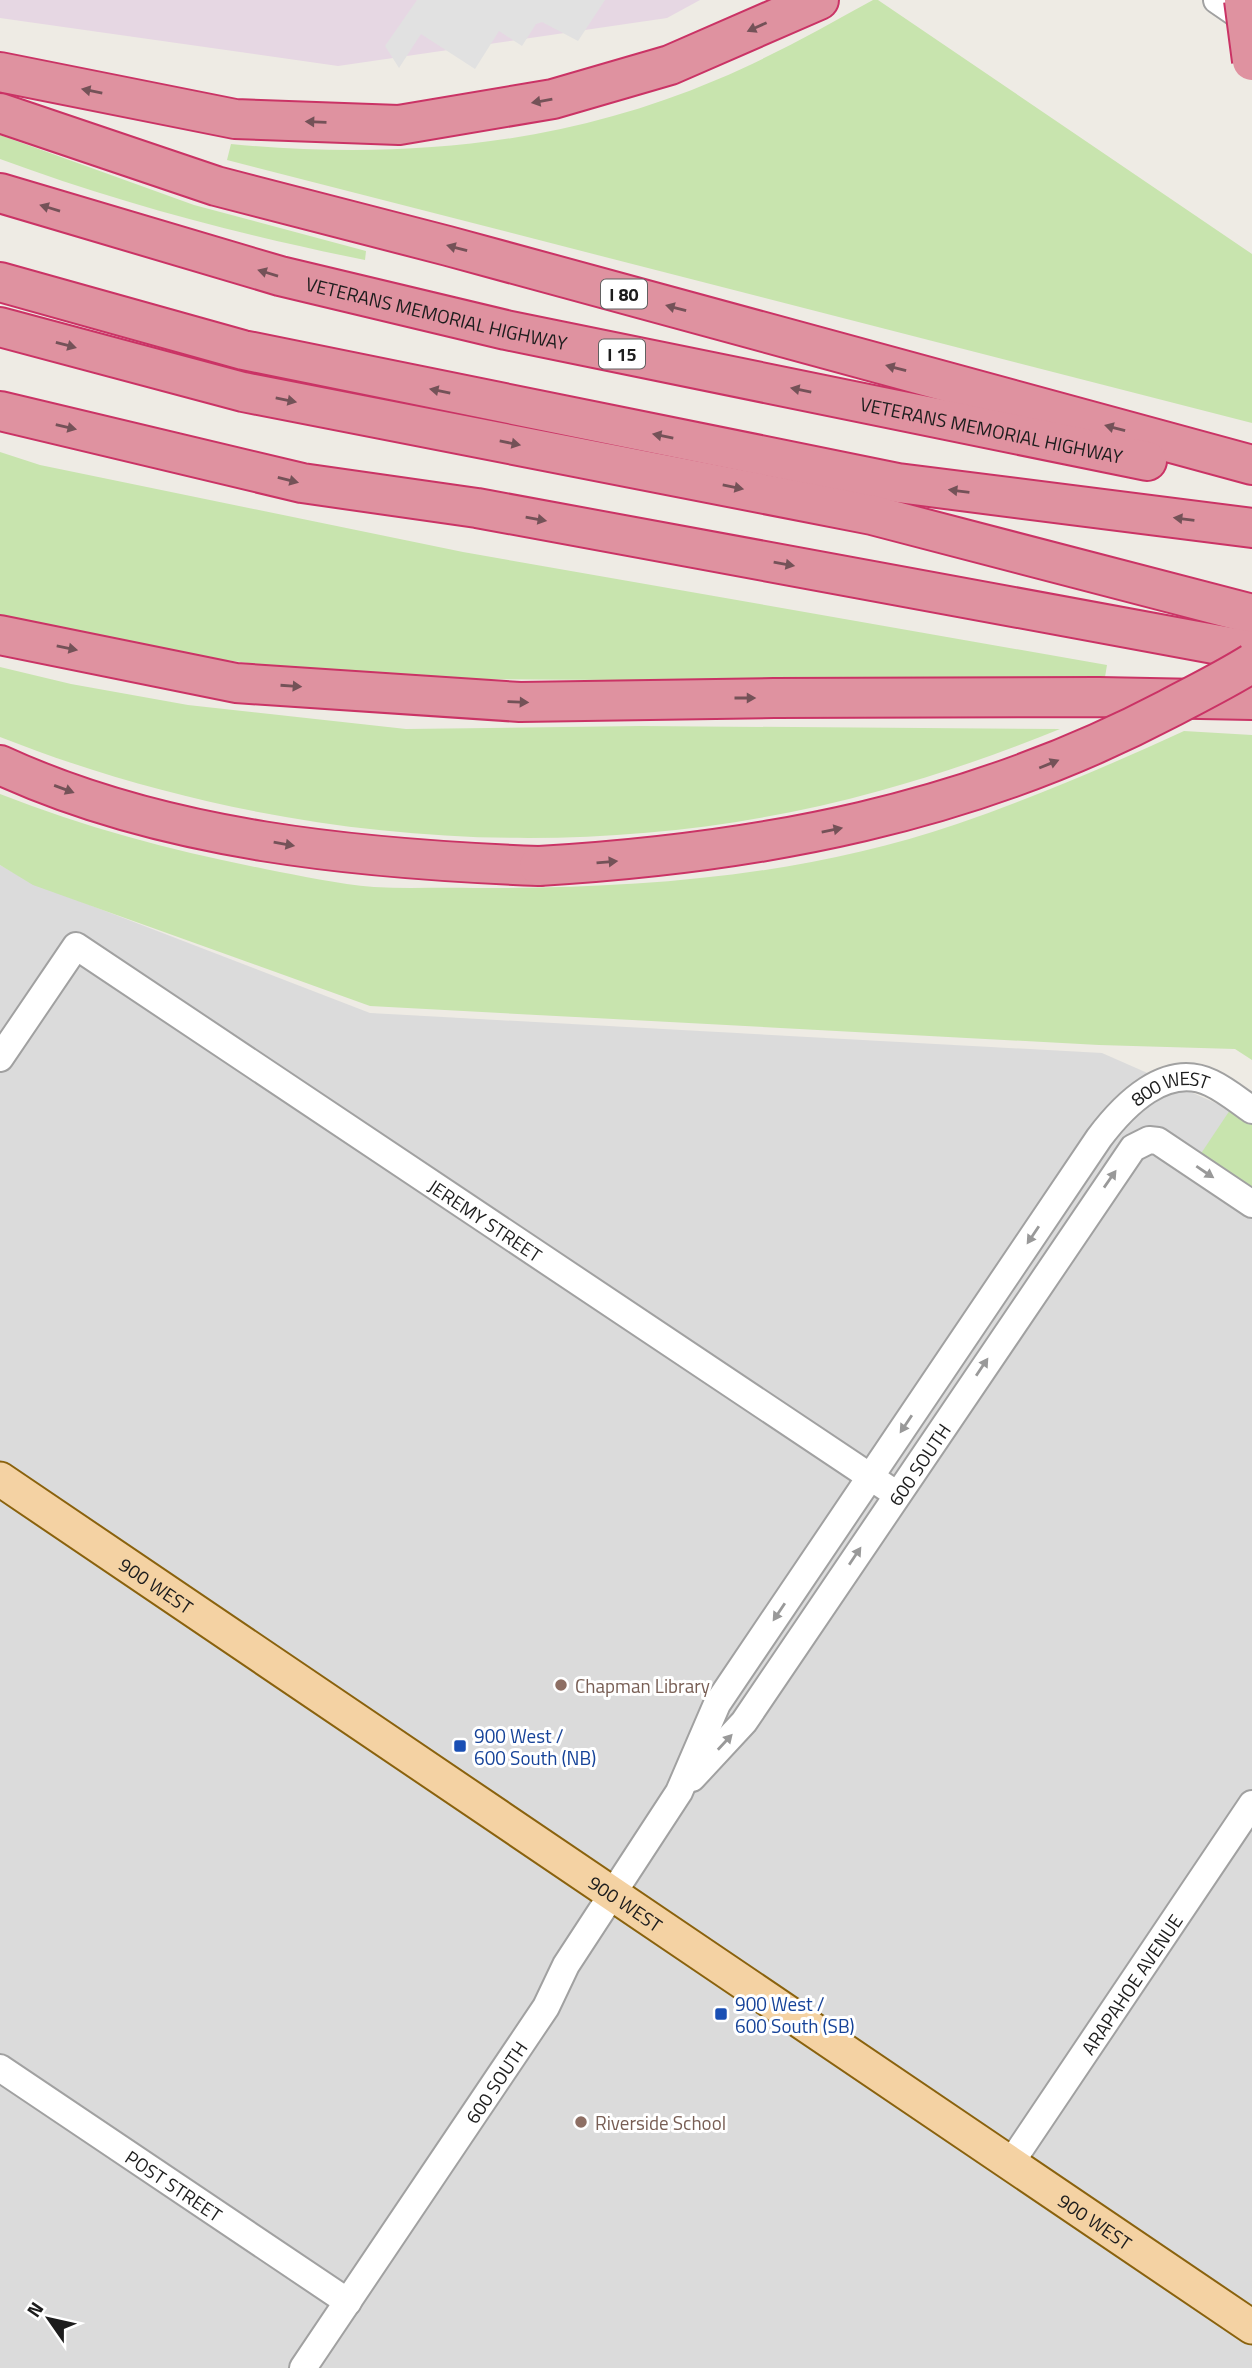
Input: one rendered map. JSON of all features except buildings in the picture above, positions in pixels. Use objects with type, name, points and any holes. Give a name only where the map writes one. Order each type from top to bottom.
[{"type":"highway","points":[[0,72],[234,119],[399,125],[553,99],[670,65],[819,0]]},
{"type":"highway","points":[[1244,0],[1252,61]]},
{"type":"highway","name":"I 80","points":[[0,113],[216,186],[435,242],[1252,465]]},
{"type":"highway","name":"VETERANS MEMORIAL HIGHWAY","points":[[0,193],[280,276],[506,330],[1252,483]]},
{"type":"highway","points":[[0,282],[243,350],[898,483],[1252,528]]},
{"type":"highway","points":[[0,327],[243,392],[873,514],[1252,614]]},
{"type":"highway","points":[[0,411],[302,483],[477,508],[1252,651]]},
{"type":"highway","points":[[0,635],[236,683],[520,702],[1100,697],[1252,700]]},
{"type":"highway","points":[[0,765],[103,803],[200,829],[327,851],[423,861],[539,866],[687,855],[873,822],[1045,767],[1128,730],[1252,663]]},
{"type":"main road","name":"900 WEST","points":[[0,1479],[610,1895],[1252,2327]]},
{"type":"street","points":[[1217,0],[1252,24]]},
{"type":"street","name":"JEREMY STREET","points":[[0,1058],[76,946],[896,1494]]},
{"type":"street","name":"800 WEST","points":[[1099,1138],[1126,1104],[1156,1085],[1171,1080],[1182,1078],[1211,1082],[1252,1110]]},
{"type":"street","name":"600 SOUTH","points":[[303,2368],[546,2007],[566,1965],[678,1792],[717,1704],[1099,1138]]},
{"type":"street","name":"600 SOUTH","points":[[678,1792],[744,1722],[1126,1156],[1141,1143],[1158,1141],[1252,1204]]},
{"type":"street","name":"ARAPAHOE AVENUE","points":[[1010,2164],[1252,1804]]},
{"type":"street","name":"POST STREET","points":[[0,2068],[348,2302]]},
{"type":"shaded area","points":[[0,0],[700,0],[667,18],[338,66],[0,18]]},
{"type":"shaded area","points":[[417,0],[605,0],[578,41],[542,22],[536,24],[522,46],[499,31],[475,69],[421,34],[399,68],[385,46]]},
{"type":"shaded area","points":[[0,865],[30,882],[370,1013],[1102,1053],[1252,1119],[1252,2368],[0,2368]]},
{"type":"green space","points":[[873,0],[878,0],[1252,254],[1252,423],[227,160],[231,144],[293,149],[417,148],[478,143],[598,120],[658,102],[716,80],[796,42]]},
{"type":"green space","points":[[0,135],[194,205],[366,251],[365,260],[181,217],[45,175],[0,159]]},
{"type":"green space","points":[[0,452],[40,465],[463,552],[1107,665],[1104,683],[455,679],[301,670],[164,652],[0,619]]},
{"type":"green space","points":[[0,667],[71,684],[188,705],[406,729],[640,726],[1060,729],[971,763],[879,791],[770,816],[659,832],[547,838],[435,835],[324,823],[214,803],[105,774],[0,737]]},
{"type":"green space","points":[[1184,731],[1252,735],[1252,1060],[1235,1049],[1099,1045],[370,1006],[33,885],[0,865],[0,794],[65,818],[164,846],[265,869],[360,886],[534,888],[718,876],[839,856],[899,842],[957,824],[1072,780]]},
{"type":"green space","points":[[1230,1110],[1252,1125],[1252,1190],[1200,1155]]},
{"type":"place","name":"Chapman Library","points":[[561,1685]]},
{"type":"place","name":"900 West / 600 South (NB)","points":[[460,1746]]},
{"type":"place","name":"900 West / 600 South (SB)","points":[[721,2014]]},
{"type":"place","name":"Riverside School","points":[[581,2122]]}]
